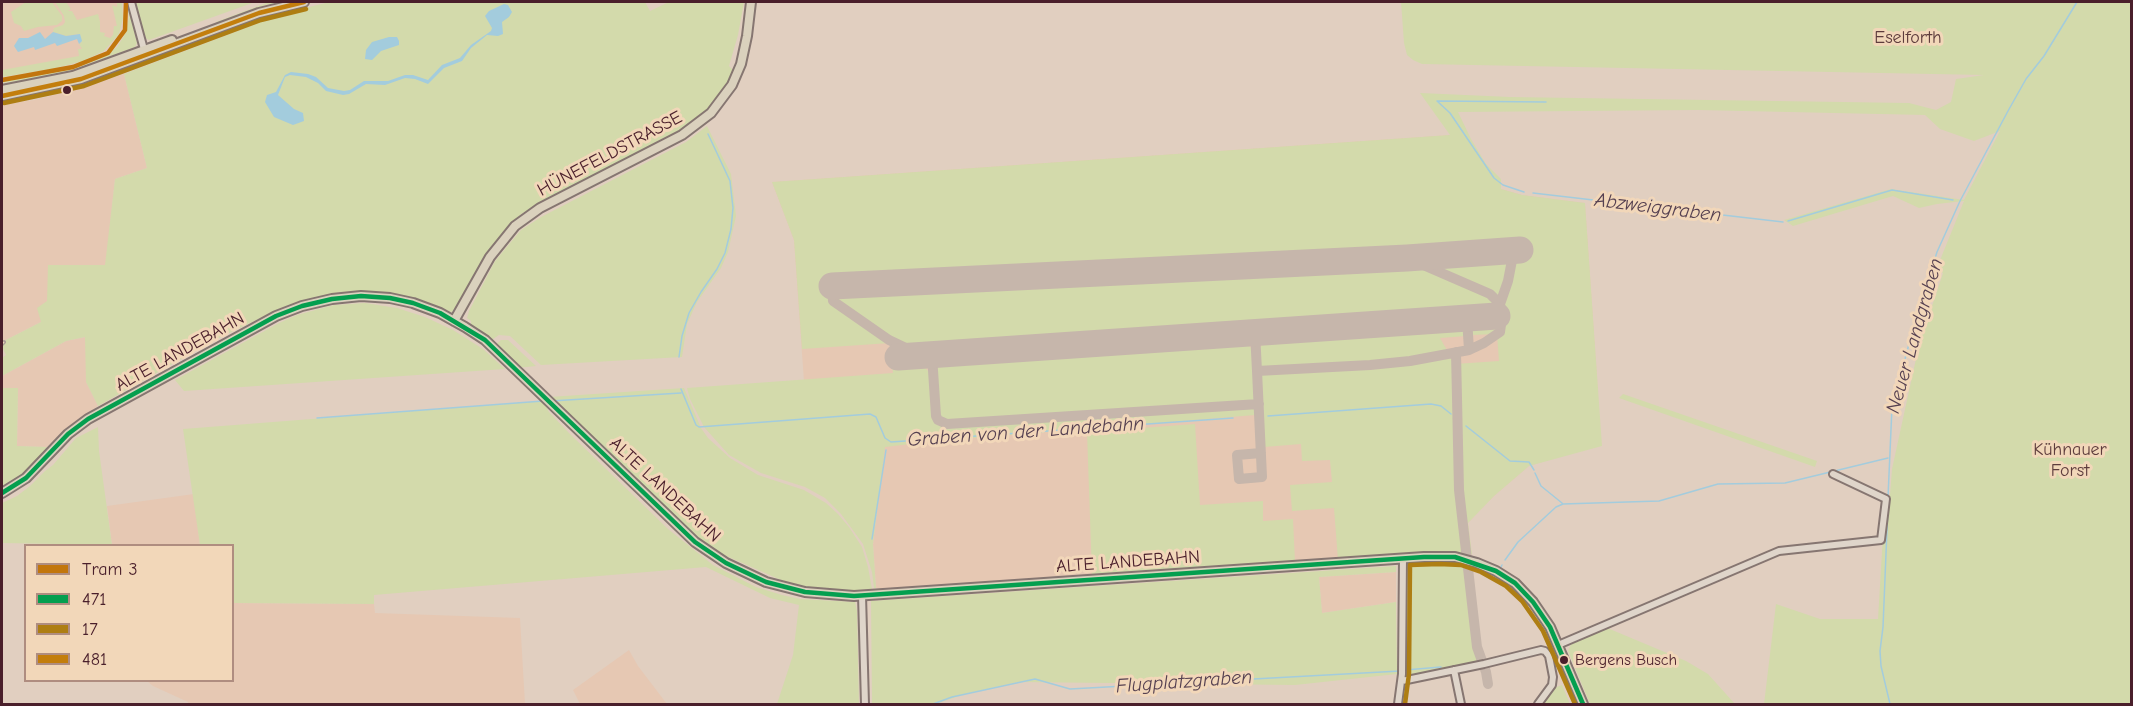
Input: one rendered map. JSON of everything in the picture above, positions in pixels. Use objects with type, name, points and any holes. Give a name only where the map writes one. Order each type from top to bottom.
[{"type":"main road","points":[[2,96],[75,81],[167,42],[185,40],[266,11],[304,2]]},
{"type":"main road","name":"HÜNEFELDSTRASSE","points":[[454,321],[490,257],[515,226],[540,208],[682,135],[711,113],[732,85],[741,64],[751,2]]},
{"type":"main road","points":[[2,90],[73,76],[144,52]]},
{"type":"main road","name":"ALTE LANDEBAHN","points":[[2,493],[26,478],[68,434],[88,419],[293,309],[332,299],[371,296],[413,303],[454,321],[484,340],[695,542],[720,560],[752,576],[790,589],[830,595],[862,595],[1403,558],[1455,557],[1496,571],[1515,584],[1533,602],[1546,619],[1582,705]]},
{"type":"street","points":[[131,2],[144,52]]},
{"type":"street","points":[[1558,645],[1772,553],[1881,540],[1886,499],[1833,474]]},
{"type":"street","points":[[1398,705],[1402,674],[1403,558]]},
{"type":"street","points":[[862,595],[865,705]]},
{"type":"street","points":[[1402,674],[1454,670],[1536,650],[1545,651],[1549,656],[1553,677],[1552,685],[1538,705]]},
{"type":"street","points":[[1454,670],[1461,705]]},
{"type":"shaded area","points":[[2,2],[121,2],[122,14],[112,40],[87,57],[2,74]]},
{"type":"shaded area","points":[[124,74],[147,168],[115,179],[106,265],[47,301],[41,322],[2,342],[2,104],[35,100]]},
{"type":"shaded area","points":[[1450,135],[1501,189],[1522,195],[1585,203],[1597,378],[1599,444],[1529,466],[1494,496],[1468,523],[1472,558],[1450,553],[1432,553],[889,591],[876,588],[873,544],[884,447],[871,420],[807,424],[794,240],[772,182]]},
{"type":"shaded area","points":[[86,337],[86,382],[98,406],[68,427],[47,447],[17,446],[18,388],[2,388],[2,376],[66,341]]},
{"type":"shaded area","points":[[194,494],[200,544],[112,544],[107,506]]},
{"type":"shaded area","points":[[1396,572],[1396,602],[1322,613],[1319,577]]},
{"type":"shaded area","points":[[234,603],[374,604],[375,613],[520,618],[525,704],[188,704],[148,682],[234,682]]},
{"type":"shaded area","points":[[629,650],[638,666],[667,704],[580,704],[573,690]]},
{"type":"green space","points":[[26,2],[52,2],[62,16],[62,21],[57,25],[24,31],[21,26],[14,23],[11,12]]},
{"type":"green space","points":[[55,2],[66,2],[71,9],[68,11],[72,11],[77,20],[98,14],[100,32],[110,38],[113,35],[114,26],[117,26],[112,5],[117,7],[117,3],[122,2],[123,18],[119,34],[104,51],[83,61],[52,69],[2,77],[2,70],[79,56],[78,49],[82,49],[79,44],[81,43],[79,34],[66,36],[53,32],[54,28],[65,22]]},
{"type":"green space","points":[[136,2],[255,2],[149,40],[145,38]]},
{"type":"green space","points":[[269,2],[283,2],[265,5],[219,23],[216,22]]},
{"type":"green space","points":[[330,2],[645,2],[650,11],[669,2],[744,2],[729,66],[733,70],[720,97],[692,125],[521,214],[496,242],[455,310],[451,312],[407,298],[353,292],[340,292],[283,307],[215,340],[98,406],[86,382],[85,337],[66,341],[2,376],[2,358],[6,355],[2,342],[41,322],[37,308],[47,301],[48,265],[105,265],[115,179],[147,168],[124,74],[256,24],[271,16]]},
{"type":"green space","points":[[1401,2],[2131,2],[2131,704],[1764,704],[1776,604],[1820,619],[1878,619],[1885,501],[1890,495],[1892,469],[1919,345],[1943,273],[1936,270],[1964,201],[1919,208],[1893,196],[1793,226],[1784,220],[1891,189],[1964,200],[2000,131],[1974,141],[1940,129],[1925,115],[1698,110],[1458,112],[1486,164],[1501,179],[1501,189],[1522,195],[1585,203],[1602,446],[1529,466],[1494,496],[1468,523],[1472,554],[1432,553],[1338,560],[1334,508],[1292,511],[1290,485],[1332,482],[1330,460],[1302,461],[1301,444],[1264,447],[1259,349],[1267,339],[1463,326],[1466,329],[1466,336],[1440,338],[1455,364],[1499,361],[1497,334],[1471,335],[1470,328],[1473,325],[1498,323],[1497,308],[908,349],[891,350],[890,343],[802,349],[794,240],[772,182],[1450,135],[1420,93],[1510,97],[1909,103],[1936,110],[1951,102],[1956,79],[1984,75],[1422,64],[1407,55]]},
{"type":"green space","points":[[128,8],[137,43],[135,47],[66,72],[2,83],[2,81],[71,68],[109,53],[117,47],[124,36],[129,18]]},
{"type":"green space","points":[[707,126],[731,174],[736,216],[728,252],[721,268],[697,302],[687,324],[682,357],[541,365],[510,336],[499,335],[490,341],[471,327],[471,321],[467,318],[469,311],[495,261],[521,230],[541,217],[686,142]]},
{"type":"green space","points":[[365,303],[397,308],[425,317],[453,330],[483,349],[505,369],[184,391],[175,380],[297,315],[334,305]]},
{"type":"green space","points":[[501,340],[508,340],[536,366],[517,368],[495,345]]},
{"type":"green space","points":[[1244,341],[1252,349],[1255,415],[885,447],[873,544],[876,588],[874,588],[872,572],[863,544],[841,514],[825,498],[805,487],[761,473],[729,455],[704,427],[687,388],[893,373],[892,365],[921,363],[928,371],[936,370],[944,361]]},
{"type":"green space","points":[[2,388],[18,388],[17,446],[47,447],[23,478],[2,489]]},
{"type":"green space","points":[[684,388],[701,428],[708,438],[730,458],[758,475],[804,490],[826,503],[838,514],[862,547],[872,589],[837,592],[797,587],[715,551],[689,533],[549,397]]},
{"type":"green space","points":[[1623,394],[1817,461],[1815,467],[1619,398]]},
{"type":"green space","points":[[543,401],[549,412],[569,433],[668,529],[713,565],[756,587],[782,595],[800,599],[855,602],[859,704],[777,704],[793,655],[799,605],[770,598],[706,567],[374,595],[374,604],[234,603],[234,544],[200,544],[183,429]]},
{"type":"green space","points":[[1195,424],[1200,505],[1263,501],[1263,521],[1293,519],[1295,562],[1092,576],[1087,432]]},
{"type":"green space","points":[[98,427],[99,451],[112,544],[2,543],[2,503],[17,496],[30,486],[53,465],[76,438]]},
{"type":"green space","points":[[1385,561],[1386,564],[1049,586]]},
{"type":"green space","points":[[1434,563],[1466,567],[1472,636],[1478,663],[1406,678],[1407,565]]},
{"type":"green space","points":[[1396,566],[1396,572],[1319,577],[1322,613],[1396,602],[1397,674],[1295,685],[1018,682],[965,694],[936,704],[872,704],[871,601]]},
{"type":"green space","points":[[1605,627],[1686,661],[1708,674],[1735,704],[1590,704],[1568,651],[1572,642]]},
{"type":"green space","points":[[1562,685],[1570,704],[1542,704],[1554,688]]},
{"type":"water","points":[[504,4],[508,5],[512,12],[502,22],[503,34],[487,35],[471,48],[462,61],[444,68],[428,84],[405,78],[385,85],[366,84],[343,95],[326,91],[318,83],[306,77],[290,75],[285,77],[278,95],[294,109],[303,113],[304,121],[293,125],[274,117],[265,102],[267,95],[276,92],[285,75],[291,72],[308,74],[316,77],[328,88],[344,91],[364,81],[388,81],[405,75],[428,80],[442,65],[460,58],[471,45],[491,31],[492,28],[485,16],[489,11]]},
{"type":"water","points":[[40,32],[45,39],[53,32],[66,36],[80,34],[82,41],[79,44],[77,39],[57,46],[55,43],[35,50],[34,47],[18,52],[14,46],[19,38],[28,38]]},
{"type":"water","points":[[397,37],[399,45],[381,51],[372,60],[365,59],[366,50],[372,42]]},
{"type":"waterway","name":"Neuer Landgraben","points":[[1888,497],[1892,407],[1937,252],[1960,201],[2008,111],[2026,79],[2044,56],[2077,2]]},
{"type":"waterway","name":"Abzweiggraben","points":[[1524,192],[1503,185],[1494,178],[1450,113],[1437,101],[1546,102]]},
{"type":"waterway","points":[[679,357],[689,313],[717,269],[725,253],[731,229],[733,208],[730,181],[708,134]]},
{"type":"waterway","name":"Abzweiggraben","points":[[1788,221],[1892,190],[1953,200]]},
{"type":"waterway","name":"Abzweiggraben","points":[[1533,193],[1783,222]]},
{"type":"waterway","name":"Graben von der Landebahn","points":[[681,389],[696,425],[699,427],[870,414],[876,417],[885,438],[891,442],[1233,418]]},
{"type":"waterway","name":"Graben von der Landebahn","points":[[551,401],[681,393]]},
{"type":"waterway","name":"Graben von der Landebahn","points":[[317,418],[543,401]]},
{"type":"waterway","name":"Graben von der Landebahn","points":[[1268,416],[1431,404],[1441,406],[1451,414]]},
{"type":"waterway","name":"Graben von der Landebahn","points":[[1466,426],[1510,461],[1529,462],[1534,470]]},
{"type":"waterway","points":[[872,539],[886,450]]},
{"type":"waterway","name":"Flugplatzgraben","points":[[1505,560],[1518,542],[1556,507],[1563,504],[1659,501],[1718,484],[1785,483],[1888,458]]},
{"type":"waterway","name":"Graben von der Landebahn","points":[[1535,473],[1541,486],[1562,503]]},
{"type":"waterway","name":"Neuer Landgraben","points":[[1888,505],[1880,651],[1890,704]]},
{"type":"waterway","name":"Flugplatzgraben","points":[[1500,569],[1502,565]]},
{"type":"waterway","name":"Flugplatzgraben","points":[[1405,670],[1441,667]]},
{"type":"waterway","name":"Flugplatzgraben","points":[[933,704],[952,697],[1035,679],[1070,689],[1400,671]]},
{"type":"taxiway","points":[[1500,304],[1508,281],[1514,250]]},
{"type":"taxiway","points":[[1407,258],[1490,294],[1500,304],[1502,317],[1500,332],[1469,350]]},
{"type":"taxiway","points":[[832,286],[833,301],[889,340],[908,349],[908,357]]},
{"type":"taxiway","points":[[1257,371],[1370,365],[1410,361],[1469,350],[1467,318]]},
{"type":"taxiway","points":[[1255,332],[1257,371],[1262,477],[1239,479],[1237,455],[1261,453]]},
{"type":"taxiway","points":[[1456,352],[1459,490],[1477,647],[1488,684]]},
{"type":"taxiway","points":[[932,355],[936,416],[938,420],[947,424],[1259,404]]},
{"type":"runway","points":[[832,286],[1407,258],[1520,250]]},
{"type":"runway","points":[[898,357],[1497,316]]},
{"type":"tram line","name":"3","points":[[2,80],[73,67],[108,53],[125,30],[126,2]]},
{"type":"transit line","name":"481","points":[[2,96],[81,79],[259,13],[304,2]]},
{"type":"transit line","name":"17","points":[[4,103],[84,86],[261,20],[306,9]]},
{"type":"transit line","name":"471","points":[[2,493],[26,478],[68,434],[88,419],[276,316],[302,306],[332,299],[361,296],[390,298],[413,303],[440,313],[485,340],[695,542],[726,563],[766,582],[805,592],[854,596],[1424,557],[1455,557],[1496,571],[1515,583],[1533,602],[1550,627],[1583,704]]},
{"type":"transit line","name":"17","points":[[1405,704],[1409,674],[1410,565],[1439,564],[1461,565],[1481,572],[1506,586],[1522,601],[1543,631],[1575,704]]},
{"type":"place","name":"Bergens Busch","points":[[1564,660]]},
{"type":"park label","name":"Eselforth","points":[[1908,38]]},
{"type":"park label","name":"Kühnauer Forst","points":[[2070,460]]}]
